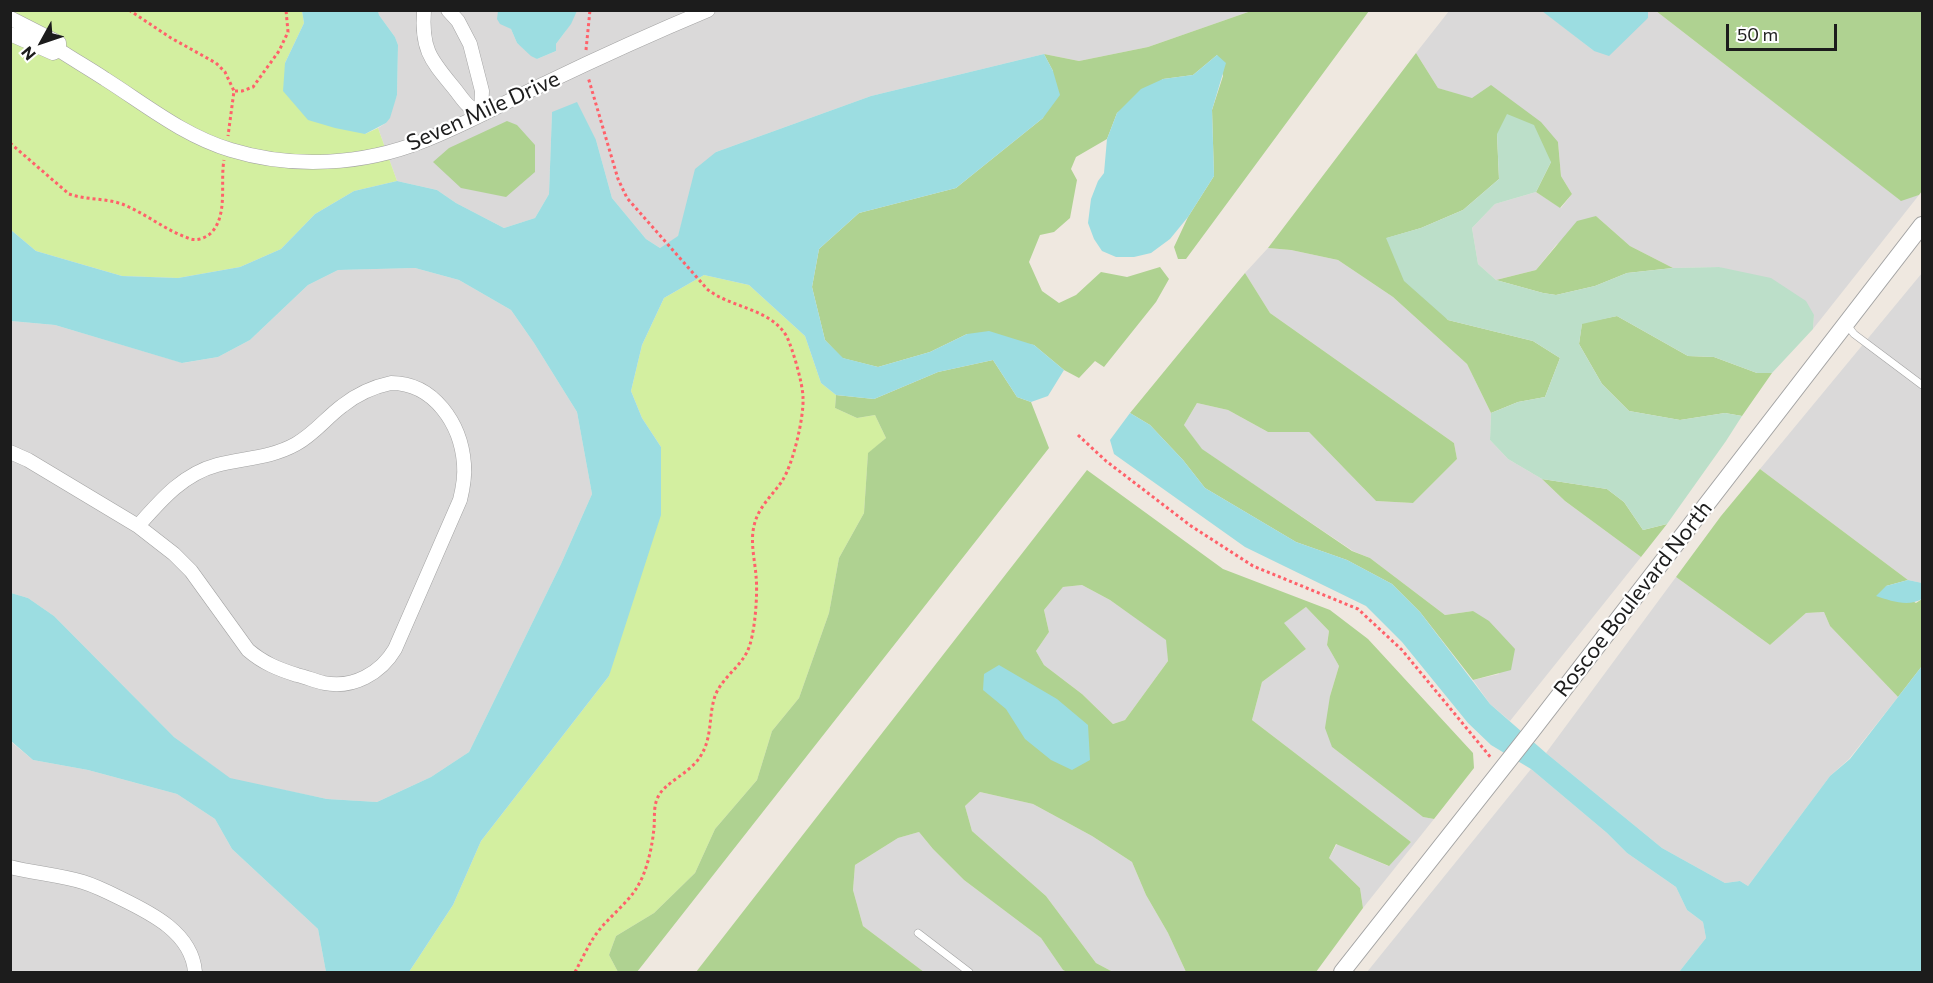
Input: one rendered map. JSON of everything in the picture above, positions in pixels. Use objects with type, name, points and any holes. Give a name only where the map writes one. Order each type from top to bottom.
[{"type":"street","points":[[424,10],[424,32],[428,53],[436,68],[455,89],[466,106],[481,114],[482,91],[470,44],[458,21],[447,10]]},
{"type":"street","name":"Seven Mile Drive","points":[[59,50],[168,121],[202,139],[254,156],[313,162],[357,159],[422,141],[708,10]]},
{"type":"street","name":"Seven Mile Drive","points":[[10,18],[59,43],[59,50]]},
{"type":"street","name":"Seven Mile Drive","points":[[10,34],[53,53],[59,50]]},
{"type":"street","name":"Roscoe Boulevard North","points":[[1342,972],[1505,763],[1532,732],[1923,225]]},
{"type":"street","points":[[10,452],[28,460],[138,526],[174,554],[191,571],[248,650],[258,658],[273,667],[326,683],[338,684],[354,682],[370,675],[381,667],[395,649],[460,500],[464,474],[462,448],[457,432],[447,414],[425,391],[400,383],[383,384],[358,394],[317,429],[279,452],[254,459],[216,465],[197,473],[162,498],[138,526]]},
{"type":"street","points":[[10,867],[84,882],[151,913],[170,927],[181,940],[191,956],[195,972]]},
{"type":"lane","points":[[1846,324],[1854,333],[1923,385]]},
{"type":"lane","points":[[918,933],[969,972]]},
{"type":"path","points":[[10,143],[69,194],[80,198],[109,200],[125,205],[189,239],[202,239],[213,231],[221,216],[222,171],[234,91],[225,72],[216,63],[171,38],[129,10]]},
{"type":"path","points":[[234,91],[253,87],[279,51],[288,32],[286,10]]},
{"type":"path","points":[[575,972],[594,936],[636,889],[646,869],[658,796],[699,759],[708,743],[714,698],[720,686],[747,652],[757,580],[753,528],[759,510],[783,480],[791,463],[803,414],[804,395],[793,350],[785,334],[770,320],[715,295],[700,282],[627,198],[618,179],[584,65],[590,10]]},
{"type":"path","points":[[1078,435],[1106,461],[1191,526],[1253,566],[1358,609],[1402,650],[1505,763]]},
{"type":"shaded area","points":[[1542,10],[1594,51],[1648,18],[1648,11],[1656,11],[1900,200],[1919,195],[1813,329],[1814,315],[1719,267],[1673,268],[1630,246],[1596,216],[1556,245],[1536,270],[1496,280],[1478,264],[1472,228],[1495,204],[1536,192],[1561,208],[1572,194],[1561,176],[1558,142],[1472,99],[1438,88],[1416,53],[1449,11]]},
{"type":"shaded area","points":[[378,11],[498,11],[506,26],[511,29],[517,43],[537,59],[556,51],[556,44],[577,11],[1251,11],[1148,47],[1079,61],[1044,54],[871,96],[716,152],[686,208],[678,237],[660,248],[646,239],[612,198],[596,140],[552,112],[549,194],[535,218],[504,228],[456,203],[437,190],[397,181],[378,128],[386,123],[397,95],[398,45]]},
{"type":"shaded area","points":[[1268,248],[1291,250],[1338,260],[1393,297],[1467,364],[1491,413],[1490,440],[1508,459],[1542,479],[1565,501],[1641,557],[1510,721],[1490,704],[1473,680],[1499,674],[1473,611],[1445,615],[1370,558],[1353,551],[1201,449],[1184,425],[1197,403],[1228,410],[1268,432],[1309,432],[1376,501],[1413,503],[1457,459],[1454,443],[1270,313],[1245,273]]},
{"type":"shaded area","points":[[415,268],[459,280],[511,310],[577,412],[592,494],[561,564],[469,752],[431,777],[377,802],[327,799],[230,779],[174,737],[54,616],[28,598],[11,593],[11,321],[55,325],[183,363],[218,357],[250,340],[308,285],[338,270]]},
{"type":"shaded area","points":[[1922,273],[1922,583],[1908,580],[1760,469]]},
{"type":"shaded area","points":[[1676,577],[1770,645],[1806,613],[1824,612],[1830,626],[1898,697],[1849,759],[1830,776],[1748,886],[1740,881],[1725,883],[1662,848],[1546,753]]},
{"type":"shaded area","points":[[1082,585],[1110,600],[1167,640],[1168,661],[1125,720],[1113,724],[1082,694],[1044,665],[1036,651],[1049,632],[1044,610],[1063,587]]},
{"type":"shaded area","points":[[1306,607],[1329,631],[1327,645],[1339,666],[1330,696],[1332,747],[1423,817],[1434,819],[1363,908],[1360,888],[1329,858],[1337,844],[1388,866],[1411,842],[1252,720],[1262,682],[1306,649],[1283,623]]},
{"type":"shaded area","points":[[10,741],[33,760],[88,770],[177,794],[215,819],[232,849],[318,929],[326,972],[11,972]]},
{"type":"shaded area","points":[[1531,769],[1607,833],[1627,853],[1676,887],[1687,910],[1703,922],[1706,938],[1679,972],[1367,972]]},
{"type":"shaded area","points":[[980,792],[1033,804],[1092,836],[1132,862],[1146,895],[1168,933],[1186,972],[1113,972],[1096,963],[1046,896],[972,831],[965,806]]},
{"type":"shaded area","points":[[919,832],[964,880],[1041,938],[1063,970],[1067,972],[924,972],[863,926],[853,890],[855,865],[898,838]]},
{"type":"green space","points":[[10,11],[302,11],[304,23],[285,63],[365,134],[378,128],[397,181],[354,191],[315,214],[281,249],[240,267],[178,278],[122,276],[36,251],[11,230]]},
{"type":"green space","points":[[1251,11],[1369,11],[1186,259],[1178,259],[1174,247],[1188,217],[1214,176],[1212,110],[1223,76],[1217,55],[1193,75],[1163,79],[1117,113],[1107,139],[1076,157],[1071,169],[1077,180],[1070,218],[1054,232],[1040,235],[1029,262],[1042,291],[1059,303],[1076,295],[1101,272],[1127,277],[1160,267],[1169,279],[1156,302],[1104,367],[1095,361],[1079,378],[1064,370],[1034,345],[967,334],[930,352],[878,367],[842,358],[825,340],[812,287],[819,249],[859,213],[956,188],[1043,118],[1053,71],[1044,54],[1079,61],[1148,47]]},
{"type":"green space","points":[[1656,11],[1922,11],[1922,191],[1919,195],[1901,201]]},
{"type":"green space","points":[[1416,53],[1438,88],[1472,98],[1491,85],[1541,122],[1558,142],[1561,176],[1572,194],[1560,208],[1536,192],[1551,162],[1497,134],[1499,179],[1463,210],[1421,228],[1387,238],[1448,320],[1533,341],[1560,358],[1545,397],[1518,402],[1491,413],[1467,364],[1393,297],[1338,260],[1291,250],[1268,248]]},
{"type":"green space","points":[[1507,114],[1534,125],[1551,162],[1536,192],[1495,204],[1472,228],[1478,264],[1496,280],[1556,295],[1595,286],[1627,273],[1673,268],[1719,267],[1771,278],[1806,301],[1814,315],[1813,329],[1772,373],[1757,373],[1714,357],[1688,356],[1617,316],[1582,324],[1579,344],[1602,384],[1629,411],[1680,420],[1725,413],[1742,416],[1667,524],[1643,530],[1624,502],[1607,489],[1542,479],[1508,459],[1490,440],[1491,413],[1518,402],[1545,397],[1560,358],[1533,341],[1448,320],[1404,281],[1386,238],[1421,228],[1463,210],[1499,179],[1497,134]]},
{"type":"green space","points":[[507,121],[517,125],[535,145],[535,172],[506,197],[461,188],[433,162],[449,148]]},
{"type":"green space","points":[[1596,216],[1630,246],[1673,268],[1627,273],[1595,286],[1556,295],[1496,280],[1536,270],[1577,221]]},
{"type":"green space","points":[[1245,273],[1270,313],[1454,443],[1457,459],[1413,503],[1376,501],[1309,432],[1268,432],[1228,410],[1197,403],[1184,425],[1202,449],[1352,551],[1370,558],[1445,615],[1473,611],[1489,621],[1515,649],[1511,670],[1473,680],[1420,612],[1392,584],[1347,560],[1296,542],[1205,488],[1183,460],[1150,425],[1130,413]]},
{"type":"green space","points":[[704,275],[749,285],[805,336],[821,383],[836,395],[835,408],[857,418],[875,415],[886,438],[868,454],[864,513],[839,558],[829,613],[799,698],[772,731],[757,780],[715,829],[695,873],[654,913],[616,936],[609,955],[618,972],[409,972],[453,905],[481,841],[609,676],[661,447],[642,418],[631,391],[642,345],[664,298]]},
{"type":"green space","points":[[1617,316],[1688,356],[1714,357],[1757,373],[1772,373],[1742,416],[1725,413],[1680,420],[1629,411],[1602,384],[1579,344],[1582,323]]},
{"type":"green space","points":[[993,360],[1017,397],[1031,402],[1049,448],[637,972],[618,972],[609,955],[616,936],[654,913],[695,873],[715,829],[757,780],[772,731],[799,698],[829,613],[839,558],[864,513],[868,453],[886,438],[875,415],[857,418],[835,408],[836,395],[874,399],[938,372]]},
{"type":"green space","points":[[1760,469],[1908,580],[1886,586],[1916,603],[1922,599],[1922,666],[1898,697],[1830,626],[1824,612],[1806,613],[1770,645],[1676,577],[1721,516]]},
{"type":"green space","points":[[1087,470],[1223,569],[1330,610],[1368,639],[1473,753],[1474,768],[1434,819],[1423,817],[1332,747],[1325,728],[1330,696],[1339,666],[1327,645],[1329,631],[1306,607],[1284,623],[1306,649],[1262,682],[1252,720],[1411,842],[1389,866],[1336,844],[1329,858],[1360,888],[1363,908],[1316,972],[1186,972],[1168,933],[1146,895],[1132,862],[1092,836],[1033,804],[980,792],[965,806],[972,831],[1046,896],[1096,963],[1113,972],[1067,972],[1063,970],[1041,938],[964,880],[919,832],[898,838],[855,865],[853,890],[863,926],[924,972],[696,972]],"holes":[[[1082,585],[1110,600],[1166,640],[1168,661],[1125,720],[1113,724],[1082,694],[1044,665],[1036,651],[1049,632],[1044,610],[1063,587]]]},
{"type":"green space","points":[[1542,479],[1607,489],[1624,502],[1643,530],[1667,524],[1641,557],[1565,501]]},
{"type":"water","points":[[302,11],[378,11],[398,45],[397,95],[390,118],[386,123],[365,134],[308,120],[283,91],[285,63],[304,23]]},
{"type":"water","points":[[498,11],[577,11],[571,24],[556,44],[556,51],[537,59],[517,43],[511,29],[500,24],[497,19]]},
{"type":"water","points":[[1542,11],[1648,11],[1648,18],[1609,56],[1594,51]]},
{"type":"water","points":[[1044,54],[1053,71],[1060,95],[1043,118],[956,188],[859,213],[819,249],[812,287],[825,340],[843,358],[878,367],[930,352],[967,334],[989,331],[1034,345],[1064,370],[1048,396],[1031,402],[1017,397],[993,360],[938,372],[874,399],[836,395],[821,383],[805,336],[749,285],[704,275],[664,298],[642,345],[631,391],[642,418],[661,447],[661,515],[609,676],[481,841],[453,905],[409,972],[326,972],[318,929],[232,849],[215,819],[177,794],[88,770],[33,760],[11,741],[11,593],[28,598],[54,616],[174,737],[230,778],[327,799],[377,802],[431,777],[469,752],[561,564],[592,494],[577,412],[511,310],[459,280],[415,268],[338,270],[308,285],[250,340],[218,357],[182,363],[55,325],[11,321],[11,230],[36,251],[122,276],[178,278],[240,267],[281,249],[315,214],[354,191],[397,181],[437,190],[456,203],[504,228],[535,218],[549,194],[552,112],[577,102],[596,140],[612,198],[646,239],[660,248],[678,236],[695,169],[716,152],[871,96]]},
{"type":"water","points":[[1217,55],[1226,63],[1212,110],[1214,176],[1188,217],[1170,239],[1151,253],[1134,257],[1116,257],[1102,251],[1088,223],[1091,199],[1104,173],[1107,139],[1117,113],[1141,89],[1163,79],[1193,75]]},
{"type":"water","points":[[1130,413],[1150,425],[1183,460],[1205,488],[1296,542],[1347,560],[1392,584],[1420,612],[1490,704],[1662,848],[1725,883],[1740,881],[1748,886],[1830,776],[1850,759],[1922,666],[1922,972],[1679,972],[1706,938],[1703,922],[1687,910],[1676,887],[1627,853],[1607,833],[1531,769],[1491,745],[1468,723],[1402,642],[1366,606],[1245,547],[1114,454],[1110,440]]},
{"type":"water","points":[[1908,580],[1922,583],[1922,599],[1905,603],[1876,596],[1886,586]]},
{"type":"water","points":[[999,665],[1057,699],[1088,725],[1090,760],[1072,770],[1051,760],[1025,739],[1006,709],[983,690],[984,674]]}]
